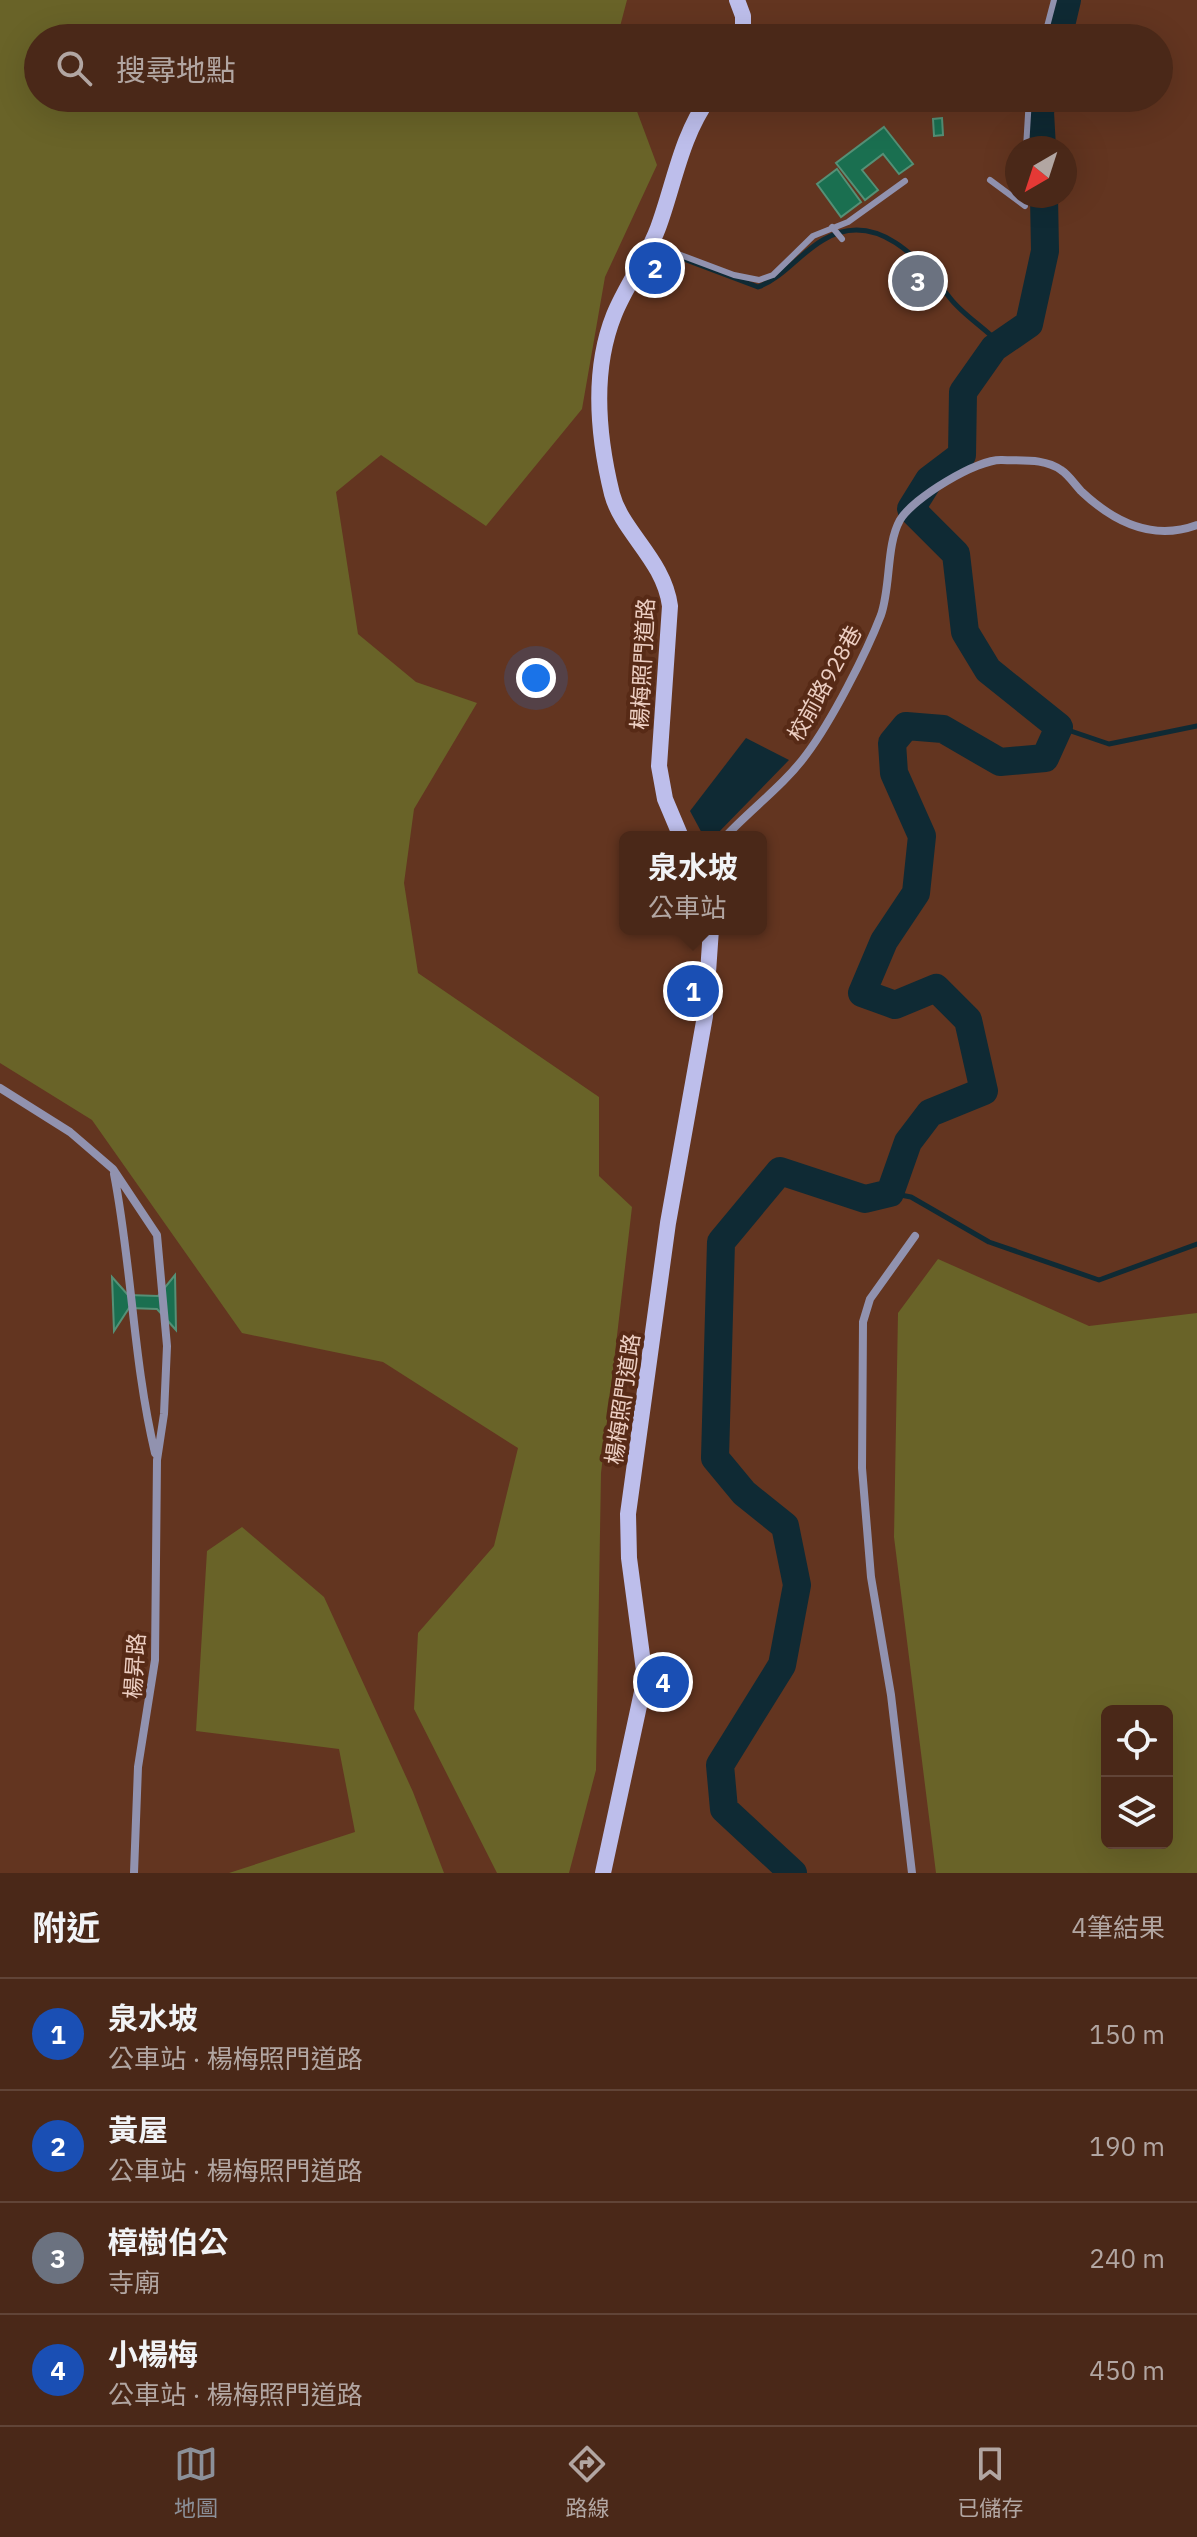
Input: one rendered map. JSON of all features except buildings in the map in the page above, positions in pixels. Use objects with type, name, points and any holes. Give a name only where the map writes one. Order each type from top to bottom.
[{"type":"street","points":[[737,0],[743,24]]},
{"type":"street","name":"楊梅照門道路","points":[[678,831],[665,799],[659,766],[670,606],[668,586],[613,498],[598,380],[615,313],[651,244],[684,147],[702,112]]},
{"type":"street","name":"校前路928巷","points":[[731,831],[800,762],[826,724],[882,613],[894,537],[901,518],[949,480],[989,460],[1036,460],[1061,470],[1083,493],[1135,528],[1160,534],[1197,525]]},
{"type":"street","name":"楊梅照門道路","points":[[603,1873],[645,1678],[629,1558],[628,1514],[668,1223],[705,1016],[711,935]]},
{"type":"street","points":[[0,1088],[70,1132],[113,1169],[157,1235],[167,1346],[164,1414],[157,1460]]},
{"type":"street","points":[[113,1169],[126,1235],[143,1403],[157,1460]]},
{"type":"street","points":[[912,1873],[891,1695],[871,1577],[862,1468],[863,1322],[870,1299],[915,1236]]},
{"type":"street","name":"楊昇路","points":[[134,1873],[138,1767],[155,1660],[157,1460]]},
{"type":"lane","points":[[1048,24],[1054,0]]},
{"type":"lane","points":[[1027,136],[1028,112]]},
{"type":"lane","points":[[990,180],[1005,191]]},
{"type":"lane","points":[[651,244],[734,275],[759,280],[773,275],[813,236],[848,222],[905,181]]},
{"type":"lane","points":[[832,228],[841,238]]},
{"type":"shaded area","points":[[0,0],[627,0],[621,24],[24,24],[24,112],[637,112],[657,165],[605,277],[582,409],[486,526],[381,455],[336,492],[358,634],[416,682],[477,703],[414,809],[404,883],[418,973],[599,1097],[599,1176],[632,1207],[601,1473],[596,1770],[569,1873],[497,1873],[414,1709],[418,1633],[494,1546],[518,1448],[383,1362],[242,1333],[92,1120],[0,1063]]},
{"type":"shaded area","points":[[938,1259],[1089,1326],[1197,1313],[1197,1873],[936,1873],[894,1537],[898,1313]]},
{"type":"shaded area","points":[[242,1527],[324,1597],[413,1792],[444,1873],[229,1873],[355,1832],[339,1749],[196,1731],[207,1551]]},
{"type":"water","points":[[746,738],[789,760],[720,831],[701,831],[690,811]]},
{"type":"waterway","points":[[1061,24],[1067,0]]},
{"type":"waterway","points":[[1040,112],[1041,136]]},
{"type":"waterway","points":[[793,1873],[724,1809],[720,1765],[782,1665],[797,1585],[785,1526],[744,1493],[715,1458],[721,1242],[780,1171],[865,1199],[890,1193],[908,1142],[930,1113],[984,1091],[968,1020],[936,988],[895,1005],[862,993],[884,941],[916,893],[922,836],[894,773],[892,743],[906,726],[943,729],[1000,762],[1045,758],[1059,727],[988,670],[965,632],[956,554],[911,509],[929,480],[962,455],[963,392],[994,348],[1029,324],[1045,251],[1044,208]]},
{"type":"waterway","points":[[681,258],[758,287],[776,277],[823,240],[842,232],[861,230],[879,234],[911,255],[955,304],[1000,344]]},
{"type":"waterway","points":[[1059,727],[1109,744],[1197,726]]},
{"type":"waterway","points":[[890,1193],[911,1197],[989,1242],[1099,1280],[1197,1244]]},
{"type":"place","name":"黃屋","points":[[655,268]]},
{"type":"place","name":"樟樹伯公","points":[[918,281]]},
{"type":"place","name":"泉水坡","points":[[693,991]]},
{"type":"place","name":"小楊梅","points":[[663,1682]]}]
